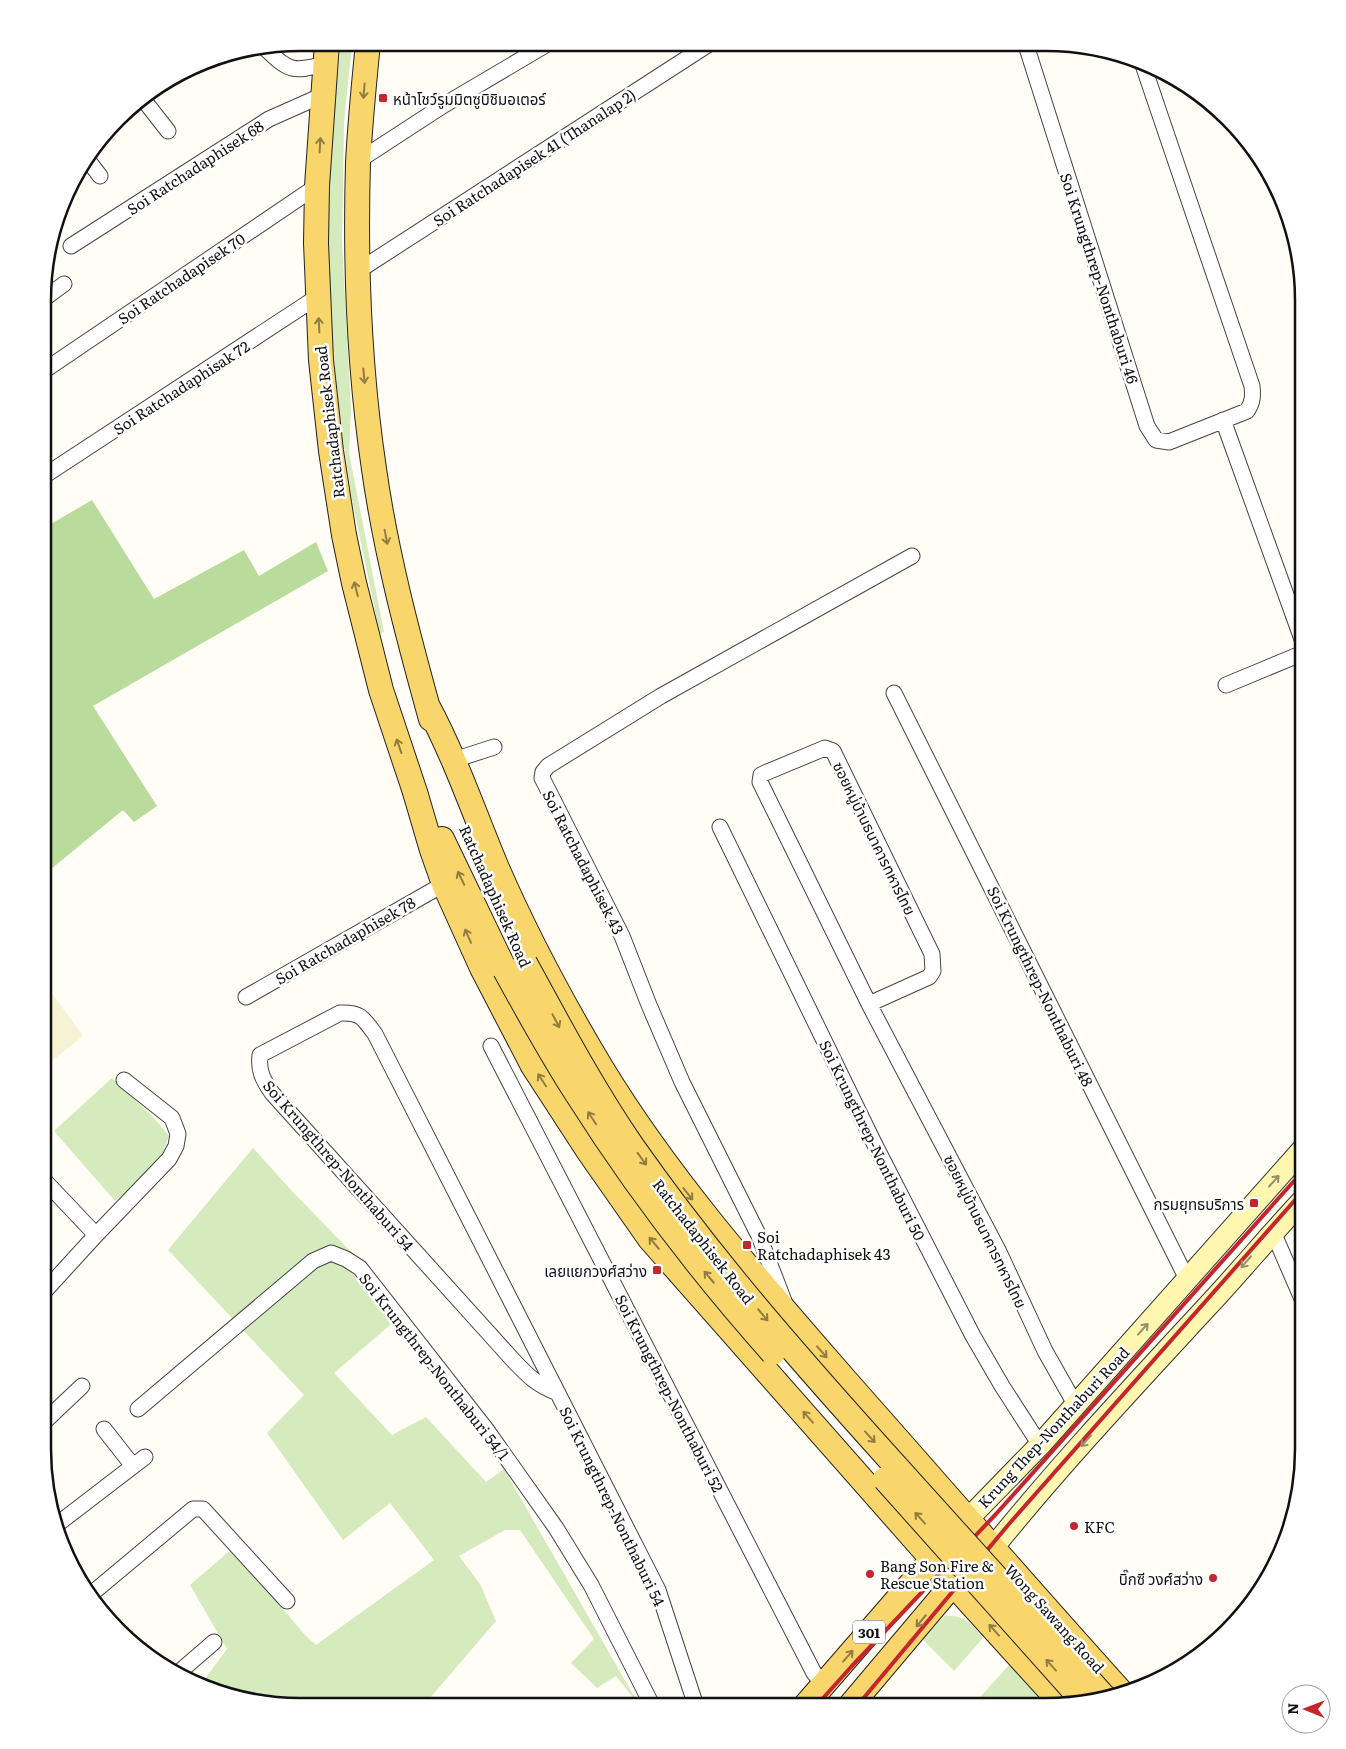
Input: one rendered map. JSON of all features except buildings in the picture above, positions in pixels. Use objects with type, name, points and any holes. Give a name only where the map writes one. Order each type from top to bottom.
[{"type":"main road","name":"Ratchadaphisek Road","points":[[369,51],[358,161],[358,271],[362,361],[374,469],[391,564],[404,621],[448,780],[484,875],[515,966],[553,1056],[602,1134],[636,1183],[696,1262],[749,1325],[1079,1696]]},
{"type":"main road","name":"Ratchadaphisek Road","points":[[326,53],[317,186],[317,297],[324,401],[344,535],[354,583],[381,690],[444,884],[498,1000],[533,1066],[587,1149],[650,1239],[952,1584]]},
{"type":"main road","name":"Ratchadaphisek Road","points":[[427,704],[454,760],[498,869],[535,950],[599,1063],[627,1107],[684,1189],[718,1232],[968,1519]]},
{"type":"main road","name":"Ratchadaphisek Road","points":[[415,792],[515,966],[571,1048],[602,1101],[632,1146],[700,1238],[784,1341],[1100,1692]]},
{"type":"main road","name":"Krung Thep-Nonthaburi Road","points":[[812,1698],[932,1559],[1040,1445],[1295,1158]]},
{"type":"main road","name":"301","points":[[857,1698],[952,1584],[992,1549],[1018,1517],[1295,1209]]},
{"type":"main road","points":[[743,1344],[758,1355],[767,1358],[777,1358],[791,1342],[792,1334],[786,1311]]},
{"type":"main road","name":"Wong Sawang Road","points":[[968,1519],[992,1549],[1117,1687]]},
{"type":"main road","points":[[952,1584],[1056,1697]]},
{"type":"street","points":[[358,161],[444,105],[535,51]]},
{"type":"street","name":"Soi Ratchadapisek 41 (Thanalap 2)","points":[[358,271],[698,51]]},
{"type":"street","name":"Soi Krungthrep-Nonthaburi 46","points":[[1028,51],[1147,426],[1156,440],[1169,442],[1247,411],[1253,396],[1252,386],[1145,72]]},
{"type":"street","points":[[271,53],[286,66],[299,70],[326,53]]},
{"type":"street","name":"Soi Ratchadaphisek 68","points":[[71,246],[269,119],[322,96]]},
{"type":"street","points":[[147,104],[168,131]]},
{"type":"street","points":[[91,165],[100,176]]},
{"type":"street","name":"Soi Ratchadapisek 70","points":[[51,365],[317,186]]},
{"type":"street","points":[[51,293],[64,284]]},
{"type":"street","name":"Soi Ratchadaphisak 72","points":[[51,471],[317,297]]},
{"type":"street","points":[[1224,420],[1295,620]]},
{"type":"street","name":"Soi Ratchadaphisek 43","points":[[786,1311],[759,1236],[682,1082],[622,936],[542,778],[543,772],[548,766],[661,696],[912,556]]},
{"type":"street","points":[[1226,685],[1295,656]]},
{"type":"street","name":"Soi Krungthrep-Nonthaburi 48","points":[[894,694],[1187,1279]]},
{"type":"street","points":[[454,760],[494,747]]},
{"type":"street","name":"ซอยหมู่บ้านธนาคารทหารไทย","points":[[869,1004],[929,977],[933,971],[932,954],[833,751],[824,748],[761,775],[760,782],[869,1004],[979,1214],[1045,1350],[1076,1404]]},
{"type":"street","name":"Soi Krungthrep-Nonthaburi 50","points":[[720,827],[874,1143],[973,1336],[1040,1445]]},
{"type":"street","name":"Soi Ratchadaphisek 78","points":[[246,997],[444,884]]},
{"type":"street","name":"Soi Krungthrep-Nonthaburi 54","points":[[558,1393],[541,1386],[512,1360],[272,1093],[262,1078],[259,1066],[260,1055],[340,1013],[353,1013],[364,1020],[375,1034],[558,1393],[658,1590],[693,1698]]},
{"type":"street","name":"Soi Krungthrep-Nonthaburi 52","points":[[492,1046],[814,1673],[823,1684]]},
{"type":"street","points":[[51,1283],[169,1159],[176,1146],[178,1134],[172,1118],[124,1080]]},
{"type":"street","points":[[51,1187],[96,1235]]},
{"type":"street","points":[[1273,1232],[1295,1283]]},
{"type":"street","name":"Soi Krungthrep-Nonthaburi 54/1","points":[[138,1409],[313,1261],[331,1253],[346,1259],[360,1268],[486,1429],[556,1528],[591,1585],[648,1698]]},
{"type":"street","points":[[51,1415],[82,1386]]},
{"type":"street","points":[[62,1521],[139,1461],[104,1429]]},
{"type":"street","points":[[96,1590],[193,1509],[202,1509],[286,1601]]},
{"type":"street","points":[[184,1668],[214,1642]]},
{"type":"shaded area","points":[[51,992],[83,1036],[51,1062]]},
{"type":"green space","points":[[340,51],[351,51],[344,123],[342,242],[351,410],[349,453],[384,632],[380,634],[352,500],[341,425],[329,311],[328,227],[331,139]]},
{"type":"green space","points":[[92,500],[154,599],[244,550],[259,576],[316,542],[328,571],[93,706],[157,806],[134,822],[123,810],[51,869],[51,524]]},
{"type":"green space","points":[[112,1078],[155,1119],[169,1136],[161,1158],[135,1186],[115,1201],[54,1131]]},
{"type":"green space","points":[[253,1148],[358,1259],[334,1247],[234,1320],[168,1250]]},
{"type":"green space","points":[[327,1262],[342,1263],[396,1320],[334,1373],[392,1435],[426,1417],[486,1482],[504,1469],[635,1698],[616,1676],[597,1688],[571,1663],[594,1639],[520,1530],[505,1530],[459,1556],[480,1584],[496,1621],[430,1698],[300,1698],[267,1696],[220,1685],[205,1679],[227,1649],[190,1585],[232,1549],[305,1635],[316,1645],[434,1560],[390,1503],[343,1540],[267,1433],[304,1395],[243,1330],[312,1269]]},
{"type":"green space","points":[[945,1616],[958,1617],[967,1621],[983,1638],[954,1671],[921,1638],[926,1631]]},
{"type":"green space","points":[[1009,1665],[1039,1698],[979,1698]]},
{"type":"railway","points":[[823,1698],[996,1514],[1295,1180]]},
{"type":"railway","points":[[864,1698],[1009,1524],[1295,1200]]},
{"type":"place","name":"หน้าโชว์รูมมิตซูบิชิมอเตอร์","points":[[383,98]]},
{"type":"place","name":"กรมยุทธบริการ","points":[[1254,1203]]},
{"type":"place","name":"Soi Ratchadaphisek 43","points":[[747,1245]]},
{"type":"place","name":"เลยแยกวงศ์สว่าง","points":[[657,1270]]},
{"type":"place","name":"KFC","points":[[1074,1526]]},
{"type":"place","name":"Bang Son Fire & Rescue Station","points":[[870,1574]]},
{"type":"place","name":"บิ๊กซี วงศ์สว่าง","points":[[1213,1578]]}]
